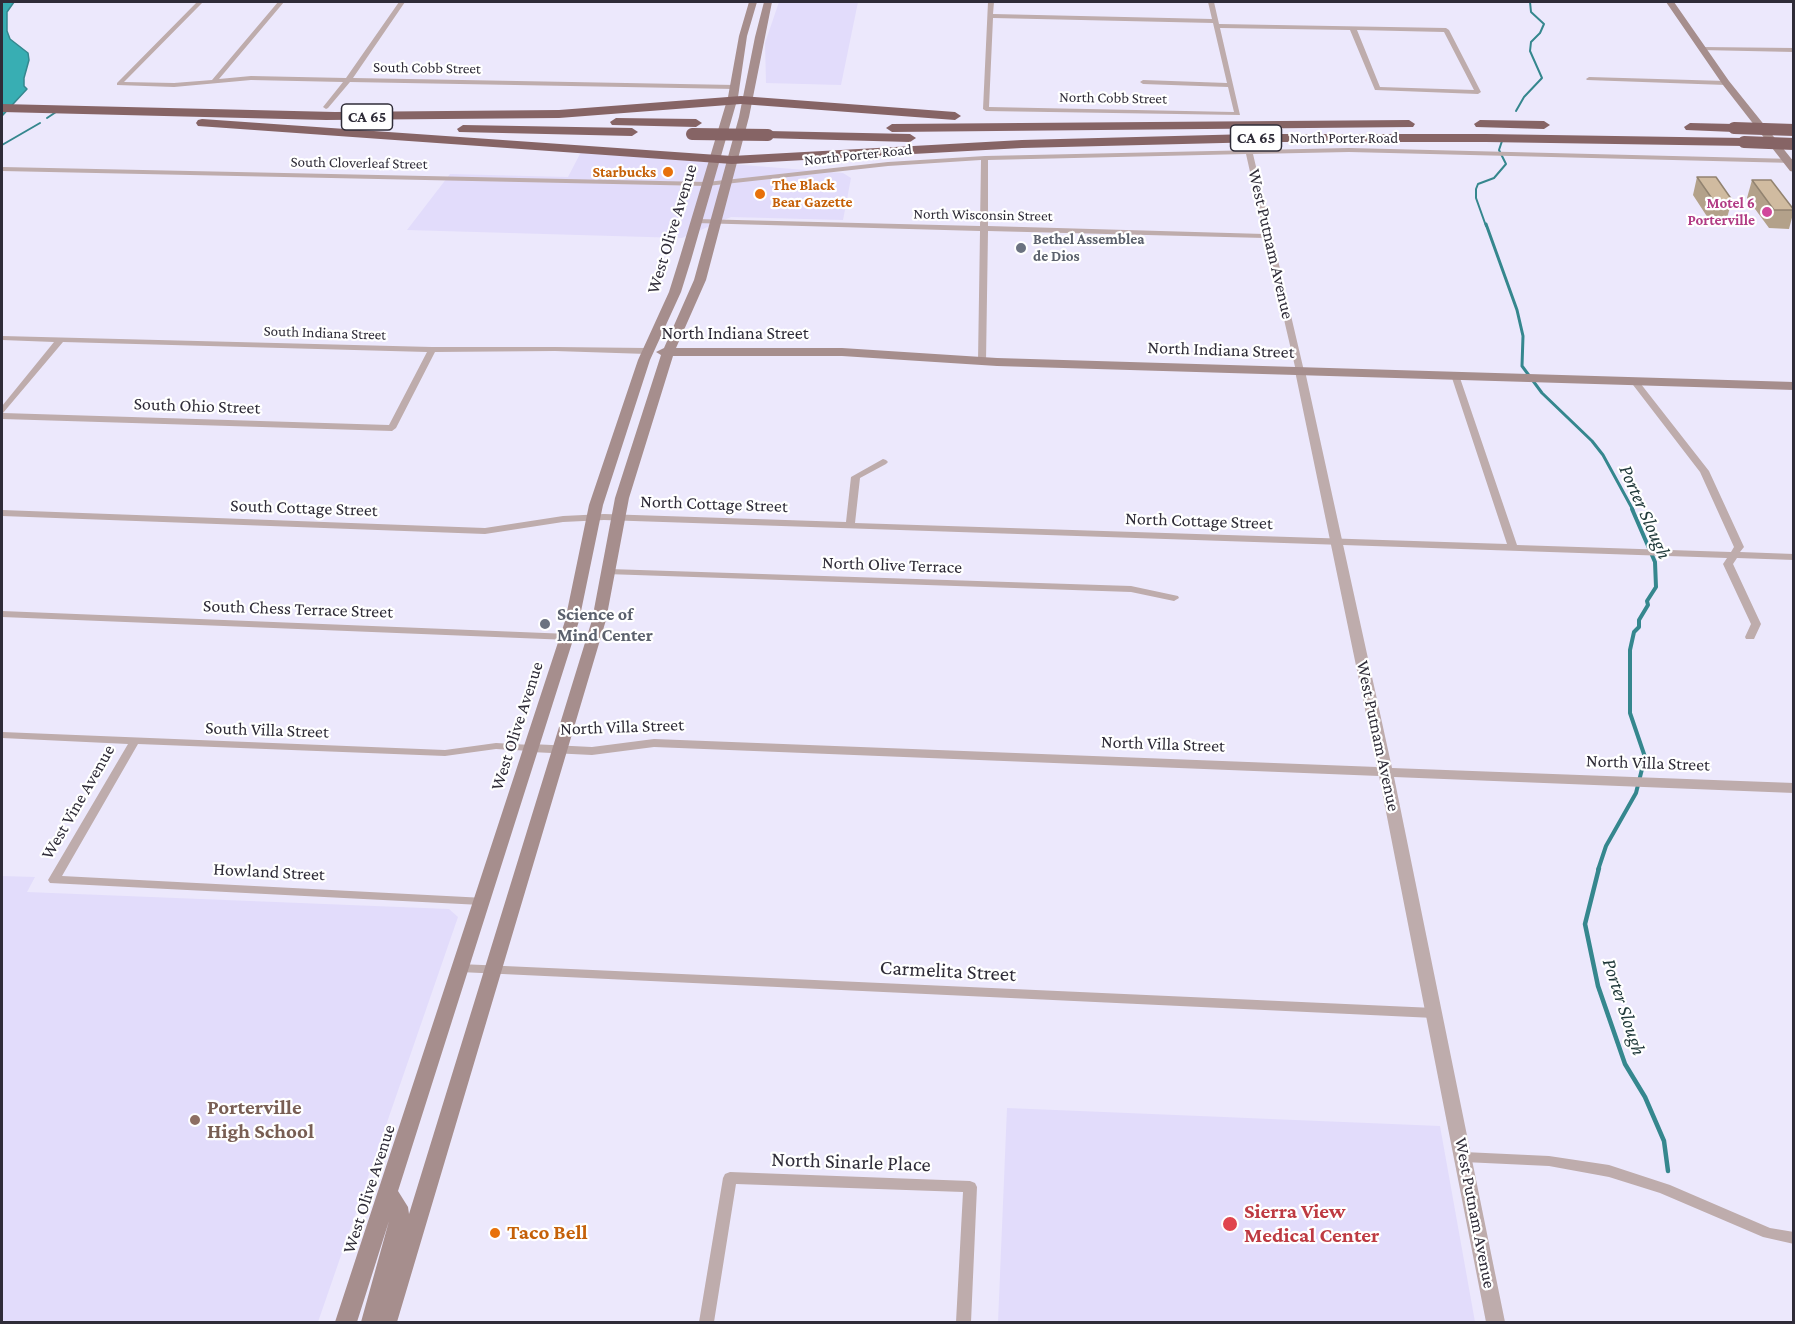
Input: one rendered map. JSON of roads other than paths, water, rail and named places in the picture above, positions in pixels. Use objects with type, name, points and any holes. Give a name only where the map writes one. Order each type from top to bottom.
[{"type":"highway","points":[[326,111],[559,114],[733,94],[748,100],[998,119],[1251,124]]},
{"type":"highway","name":"CA 65","points":[[2,108],[326,111],[694,129]]},
{"type":"highway","name":"CA 65","points":[[2,119],[769,130],[1419,124]]},
{"type":"highway","points":[[202,123],[732,160],[1039,144],[1263,138]]},
{"type":"highway","points":[[1464,124],[1557,125]]},
{"type":"highway","points":[[1679,127],[1794,130]]},
{"type":"highway","name":"CA 65","points":[[769,130],[978,139],[1519,138],[1794,144]]},
{"type":"main road","name":"West Olive Avenue","points":[[346,1323],[567,637],[580,584],[669,352],[696,292],[716,221],[714,159],[733,94],[753,2]]},
{"type":"main road","name":"West Olive Avenue","points":[[386,1323],[594,638],[609,572],[605,517],[647,351],[675,292],[696,221],[732,160],[748,100],[768,2]]},
{"type":"main road","points":[[1670,2],[1726,83],[1791,164]]},
{"type":"main road","points":[[741,52],[747,55],[748,64],[754,66]]},
{"type":"main road","name":"North Indiana Street","points":[[647,351],[832,352],[982,361],[1794,386]]},
{"type":"main road","points":[[372,1323],[399,1222],[398,1207],[388,1191]]},
{"type":"street","name":"South Cobb Street","points":[[200,2],[119,84],[174,84],[251,78],[733,94]]},
{"type":"street","points":[[214,81],[281,2]]},
{"type":"street","points":[[326,111],[402,2]]},
{"type":"street","points":[[991,2],[991,16],[1446,30],[1478,92],[1377,89],[1353,28]]},
{"type":"street","points":[[1143,82],[1231,85],[1211,2]]},
{"type":"street","name":"North Cobb Street","points":[[991,16],[986,109],[1238,114],[1231,85]]},
{"type":"street","points":[[1703,49],[1794,50]]},
{"type":"street","points":[[1589,79],[1726,83]]},
{"type":"street","name":"North Porter Road","points":[[716,184],[888,164],[985,158],[1349,150],[1791,164]]},
{"type":"street","name":"West Putnam Avenue","points":[[1249,152],[1300,371],[1386,772],[1496,1323]]},
{"type":"street","points":[[982,361],[986,228],[985,158]]},
{"type":"street","name":"South Cloverleaf Street","points":[[2,169],[716,184]]},
{"type":"street","name":"North Wisconsin Street","points":[[696,221],[1268,236]]},
{"type":"street","name":"South Indiana Street","points":[[2,338],[432,350],[647,351]]},
{"type":"street","points":[[2,411],[60,340]]},
{"type":"street","name":"South Ohio Street","points":[[2,416],[392,428],[432,350]]},
{"type":"street","points":[[1455,375],[1514,547]]},
{"type":"street","points":[[1634,381],[1704,471],[1739,547],[1728,564],[1756,624],[1750,637]]},
{"type":"street","points":[[850,525],[856,477],[883,462]]},
{"type":"street","name":"South Cottage Street","points":[[2,513],[485,531],[605,517]]},
{"type":"street","name":"North Cottage Street","points":[[605,517],[1794,557]]},
{"type":"street","name":"North Olive Terrace","points":[[609,572],[1131,589],[1174,598]]},
{"type":"street","name":"South Chess Terrace Street","points":[[2,614],[594,638]]},
{"type":"street","name":"South Villa Street","points":[[2,735],[445,753],[496,746],[531,748]]},
{"type":"street","name":"West Vine Avenue","points":[[54,880],[134,741]]},
{"type":"street","name":"North Villa Street","points":[[531,748],[592,751],[654,743],[1794,788]]},
{"type":"street","name":"Howland Street","points":[[54,880],[481,901]]},
{"type":"street","name":"Carmelita Street","points":[[460,968],[1434,1014]]},
{"type":"street","points":[[1464,1157],[1549,1161],[1609,1171],[1665,1189],[1768,1233],[1794,1238]]},
{"type":"street","name":"North Sinarle Place","points":[[706,1323],[730,1178],[970,1187],[964,1323]]},
{"type":"waterway","name":"Porter Slough","points":[[1516,111],[1524,97],[1542,78],[1530,51],[1531,42],[1540,33],[1544,24],[1531,12],[1530,2]]},
{"type":"waterway","points":[[47,118],[56,112]]},
{"type":"waterway","points":[[2,145],[40,123]]},
{"type":"waterway","name":"Porter Slough","points":[[1486,226],[1476,198],[1476,189],[1478,184],[1494,178],[1506,164],[1499,150],[1502,141]]},
{"type":"waterway","name":"Porter Slough","points":[[1486,224],[1517,310],[1523,336],[1522,366],[1542,393],[1592,441],[1603,455],[1633,510]]},
{"type":"waterway","name":"Porter Slough","points":[[1598,870],[1606,846],[1636,793],[1645,757],[1630,713],[1630,650],[1634,632],[1639,627],[1639,620],[1648,605],[1647,601],[1656,587],[1655,562],[1632,509]]},
{"type":"waterway","name":"Porter Slough","points":[[1599,868],[1585,924],[1598,986],[1625,1064],[1645,1097],[1664,1141],[1668,1171]]},
{"type":"place","name":"Starbucks","points":[[668,172]]},
{"type":"place","name":"The Black Bear Gazette","points":[[760,194]]},
{"type":"place","name":"Motel 6 Porterville","points":[[1767,212]]},
{"type":"place","name":"Bethel Assemblea de Dios","points":[[1021,248]]},
{"type":"place","name":"Science of Mind Center","points":[[545,624]]},
{"type":"place","name":"Porterville High School","points":[[195,1120]]},
{"type":"place","name":"Sierra View Medical Center","points":[[1230,1224]]},
{"type":"place","name":"Taco Bell","points":[[495,1233]]}]
